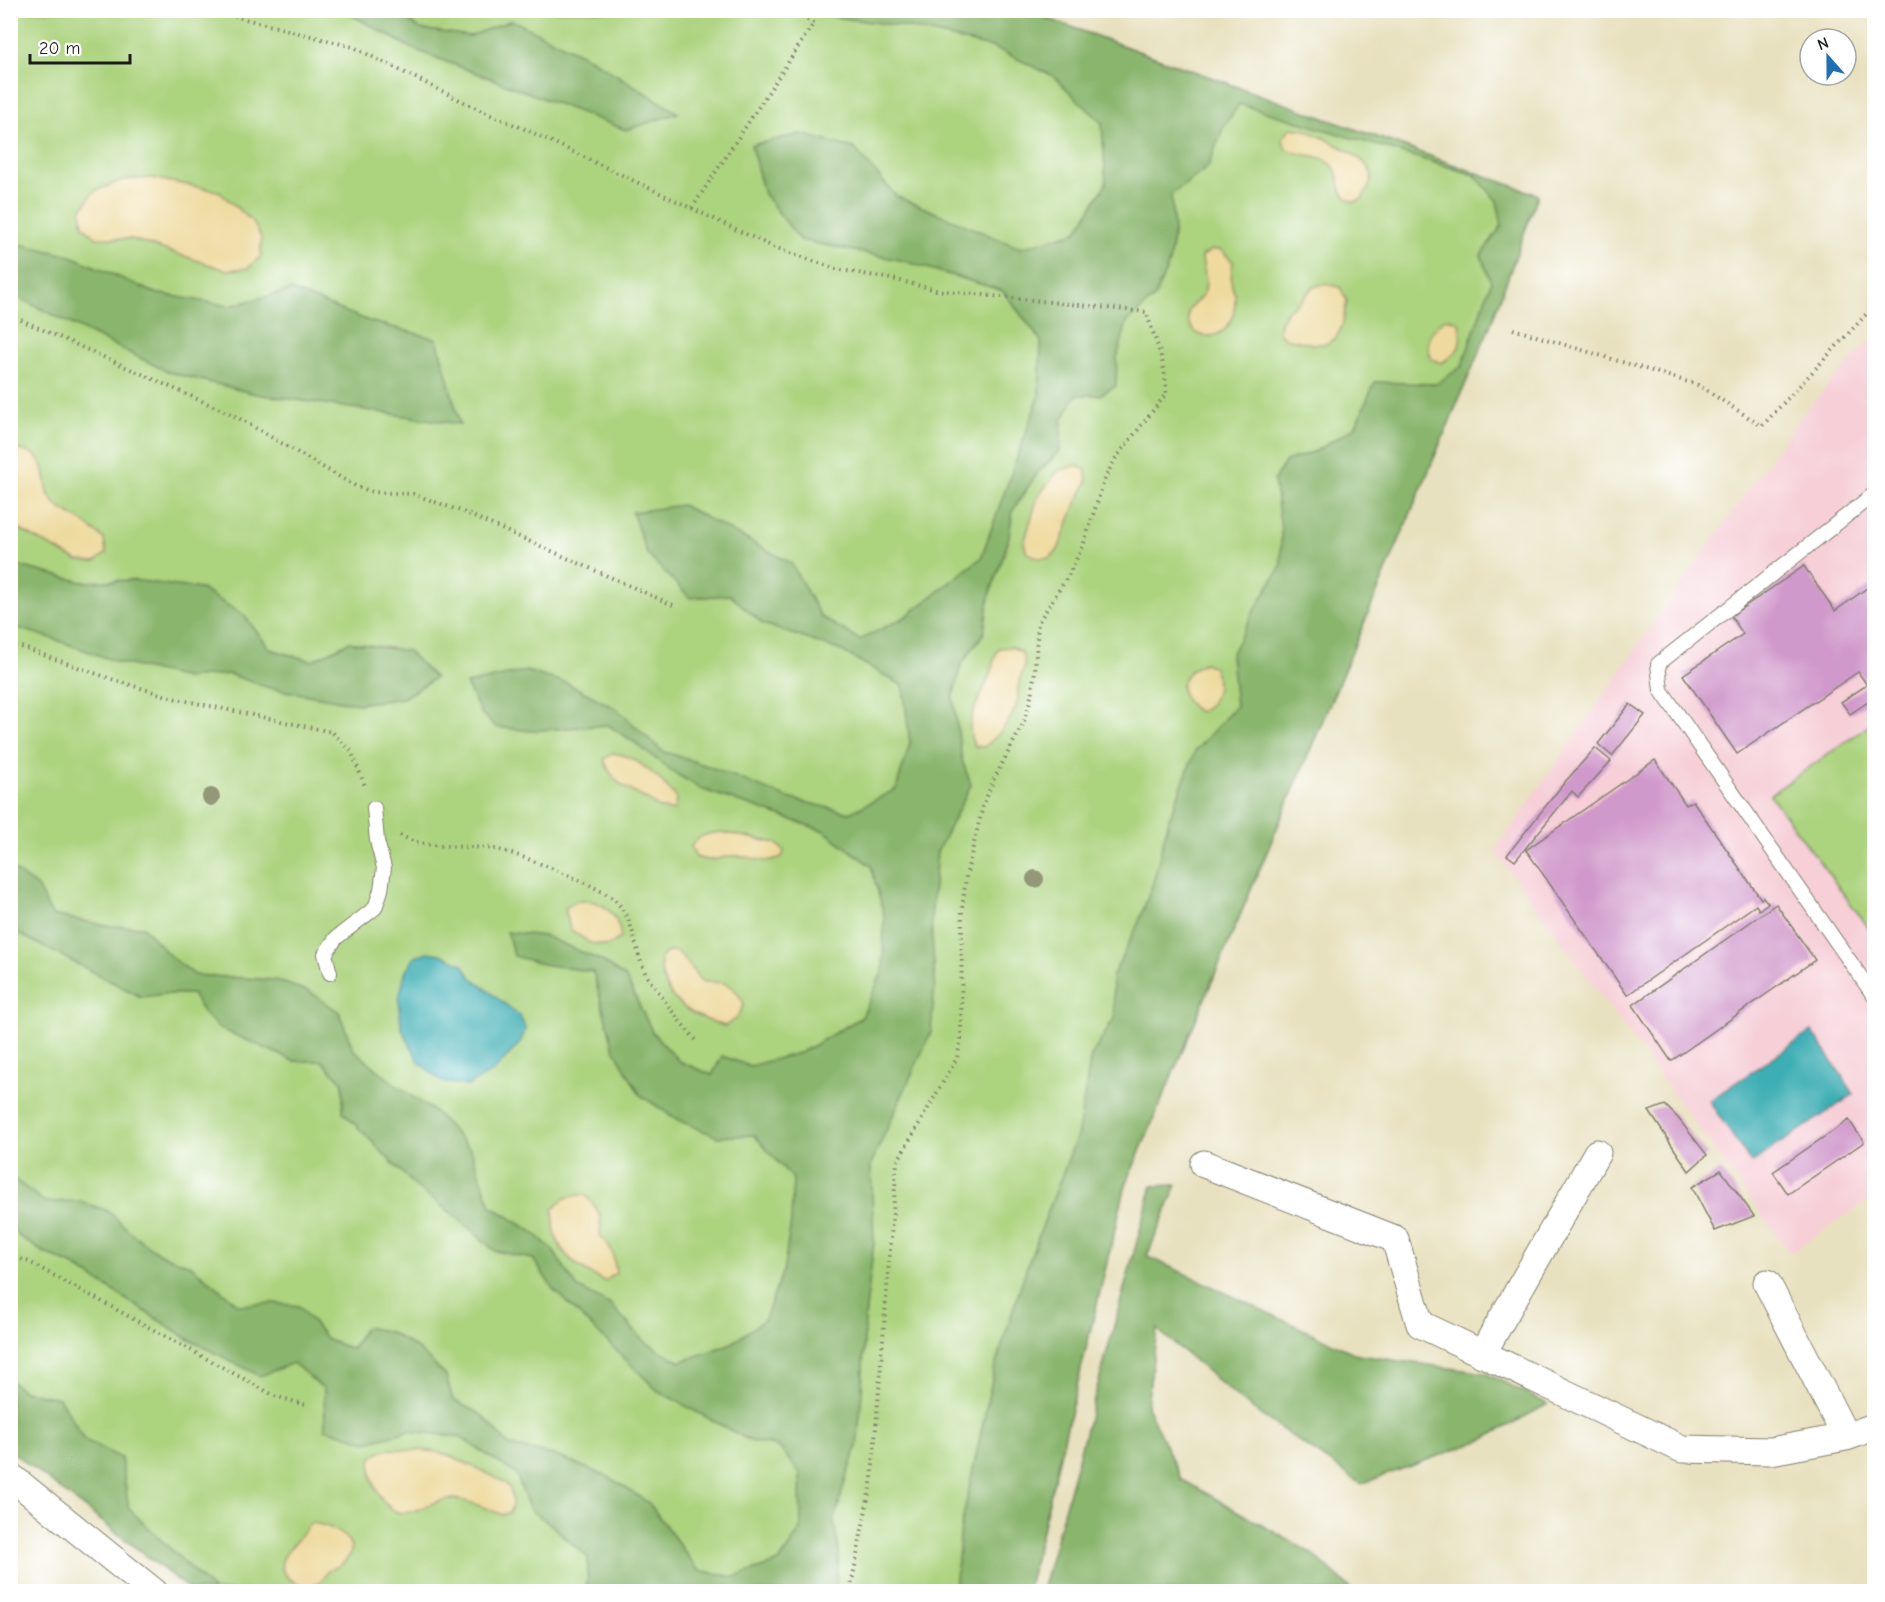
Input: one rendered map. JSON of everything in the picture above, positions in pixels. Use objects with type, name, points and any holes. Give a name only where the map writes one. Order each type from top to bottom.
[{"type":"street","points":[[1482,1354],[1598,1153]]},
{"type":"street","points":[[1203,1164],[1395,1239],[1420,1324],[1682,1449],[1772,1451],[1846,1437],[1875,1427]]},
{"type":"street","points":[[1767,1283],[1846,1437]]},
{"type":"street","points":[[10,1476],[154,1592]]},
{"type":"lane","points":[[1875,494],[1658,664],[1661,690],[1875,996]]},
{"type":"lane","points":[[330,973],[325,954],[336,938],[375,908],[381,890],[384,868],[377,841],[374,808]]},
{"type":"path","points":[[211,10],[353,47],[771,246],[836,269],[897,279],[936,290],[1146,312],[1164,363],[1166,394],[1115,459],[1105,478],[1083,546],[1068,576],[1038,623],[1035,671],[1030,702],[1023,724],[993,781],[983,806],[966,876],[962,910],[961,1039],[957,1058],[897,1162],[872,1478],[850,1592]]},
{"type":"path","points":[[692,208],[814,23],[784,10]]},
{"type":"path","points":[[1513,329],[1698,385],[1762,426],[1875,306]]},
{"type":"path","points":[[10,315],[233,415],[357,487],[373,492],[413,494],[461,510],[673,605]]},
{"type":"path","points":[[10,1255],[30,1262],[275,1395],[306,1405]]},
{"type":"shaded area","points":[[1874,335],[1874,1196],[1790,1253],[1495,851],[1804,412]]},
{"type":"green space","points":[[10,11],[1048,11],[1046,18],[1538,195],[1490,326],[1126,1184],[1027,1591],[192,1591],[11,1451]]},
{"type":"green space","points":[[344,11],[394,11],[421,29],[470,36],[512,20],[591,59],[678,113],[626,130],[413,49]]},
{"type":"green space","points":[[812,11],[1048,11],[1046,18],[1538,195],[1490,326],[1126,1184],[1027,1591],[955,1590],[961,1527],[994,1370],[1026,1269],[1078,1133],[1091,1056],[1115,1017],[1112,977],[1138,924],[1153,883],[1169,819],[1195,751],[1236,706],[1231,655],[1281,566],[1281,528],[1274,480],[1286,461],[1316,451],[1355,427],[1375,382],[1436,384],[1462,366],[1491,282],[1481,255],[1502,225],[1497,201],[1475,175],[1239,104],[1223,128],[1208,167],[1171,195],[1174,230],[1169,263],[1155,297],[1127,322],[1117,358],[1116,386],[1100,395],[1076,395],[1062,420],[1060,451],[1038,472],[1013,510],[1008,542],[989,597],[984,633],[961,665],[953,697],[962,760],[971,785],[937,852],[931,919],[935,981],[931,1032],[871,1164],[874,1242],[865,1318],[862,1393],[857,1447],[834,1522],[839,1551],[836,1588],[834,1592],[587,1591],[588,1558],[549,1523],[530,1510],[516,1474],[460,1437],[408,1431],[367,1442],[325,1429],[324,1389],[293,1363],[260,1376],[188,1339],[76,1267],[43,1252],[17,1235],[11,1224],[11,1177],[45,1202],[79,1201],[108,1211],[135,1236],[160,1254],[190,1265],[239,1305],[274,1303],[299,1306],[328,1340],[352,1349],[365,1327],[390,1332],[418,1349],[446,1376],[453,1400],[482,1415],[510,1446],[554,1455],[609,1477],[649,1503],[698,1570],[734,1577],[779,1562],[801,1529],[800,1474],[779,1447],[750,1441],[658,1391],[553,1289],[533,1259],[495,1251],[454,1215],[415,1186],[343,1112],[343,1083],[322,1061],[294,1061],[221,1029],[205,1015],[192,994],[141,997],[19,934],[11,933],[11,868],[37,887],[52,915],[108,926],[143,927],[170,956],[195,975],[275,980],[310,992],[339,1012],[353,1049],[396,1085],[436,1113],[471,1150],[491,1206],[533,1232],[552,1249],[577,1287],[611,1305],[645,1342],[680,1362],[732,1343],[765,1319],[784,1268],[791,1221],[793,1179],[754,1135],[718,1137],[678,1120],[640,1095],[614,1049],[593,972],[543,964],[514,956],[507,932],[545,936],[602,961],[626,978],[653,1033],[679,1061],[712,1075],[722,1056],[750,1066],[802,1052],[862,1017],[883,970],[884,915],[871,866],[824,831],[701,789],[670,770],[608,725],[531,731],[496,727],[481,713],[466,684],[526,671],[567,683],[617,709],[662,751],[708,766],[788,798],[850,813],[896,789],[910,743],[903,686],[842,651],[763,624],[730,595],[690,598],[647,554],[632,512],[682,505],[791,563],[821,617],[860,640],[905,617],[981,558],[1039,396],[1041,341],[1003,291],[904,261],[800,240],[764,194],[751,145],[800,134],[854,148],[896,196],[1020,248],[1076,232],[1106,184],[1102,123],[1053,76],[995,48],[901,26],[821,15]]},
{"type":"green space","points":[[11,242],[71,256],[155,293],[230,306],[291,290],[369,321],[437,339],[460,424],[256,394],[168,372],[11,294]]},
{"type":"green space","points":[[11,562],[15,565],[83,582],[132,580],[201,589],[244,615],[270,649],[312,661],[349,642],[408,651],[435,678],[403,698],[358,704],[269,688],[229,674],[186,678],[117,662],[11,626]]},
{"type":"green space","points":[[1874,722],[1874,935],[1770,795]]},
{"type":"green space","points":[[1177,1185],[1147,1256],[1358,1355],[1485,1373],[1548,1404],[1482,1440],[1361,1484],[1248,1406],[1157,1329],[1147,1406],[1181,1479],[1313,1554],[1353,1591],[1042,1591],[1152,1186]]},
{"type":"green space","points":[[10,1380],[23,1391],[59,1398],[85,1440],[121,1458],[129,1509],[214,1591],[192,1591],[11,1451]]},
{"type":"sand","points":[[1290,128],[1306,130],[1324,138],[1344,148],[1362,161],[1372,176],[1362,199],[1354,202],[1347,199],[1341,189],[1337,173],[1330,163],[1285,148],[1283,138]]},
{"type":"sand","points":[[152,178],[218,191],[253,222],[261,237],[261,256],[248,268],[226,270],[132,239],[97,238],[83,226],[81,210],[94,191],[123,180]]},
{"type":"sand","points":[[1212,250],[1221,250],[1233,262],[1231,280],[1235,303],[1232,318],[1227,327],[1213,336],[1206,336],[1193,330],[1188,315],[1190,308],[1204,293],[1206,279],[1202,256]]},
{"type":"sand","points":[[1324,284],[1340,287],[1347,301],[1342,326],[1336,338],[1326,344],[1313,344],[1285,338],[1279,332],[1280,322],[1287,311],[1303,299],[1313,287]]},
{"type":"sand","points":[[1445,318],[1459,322],[1461,336],[1457,351],[1441,363],[1431,359],[1428,341],[1432,331]]},
{"type":"sand","points":[[10,447],[34,454],[43,466],[49,496],[57,506],[86,524],[104,539],[106,553],[95,562],[78,561],[11,525]]},
{"type":"sand","points":[[1077,465],[1086,471],[1087,482],[1058,550],[1049,558],[1040,558],[1027,553],[1024,543],[1038,496],[1058,471]]},
{"type":"sand","points":[[1012,647],[1022,653],[1024,659],[1017,704],[1010,719],[995,738],[984,747],[975,746],[970,729],[973,712],[990,675],[999,648]]},
{"type":"sand","points":[[1204,663],[1214,667],[1217,686],[1214,699],[1199,712],[1185,699],[1182,686],[1188,673]]},
{"type":"sand","points":[[613,753],[631,758],[656,776],[676,797],[675,810],[660,808],[619,783],[604,759]]},
{"type":"sand","points":[[721,832],[776,843],[784,851],[782,857],[764,861],[739,856],[713,860],[696,857],[691,847],[696,840],[707,834]]},
{"type":"sand","points":[[577,901],[595,902],[607,909],[619,927],[621,937],[608,946],[590,943],[570,929],[565,908]]},
{"type":"sand","points":[[676,951],[702,982],[723,983],[736,992],[744,1004],[736,1019],[725,1026],[712,1022],[689,1011],[671,994],[661,971],[661,957],[668,952]]},
{"type":"sand","points":[[584,1194],[598,1212],[600,1235],[613,1256],[616,1273],[605,1281],[574,1263],[562,1250],[555,1233],[553,1209],[565,1198]]},
{"type":"sand","points":[[389,1449],[441,1453],[487,1473],[507,1485],[511,1491],[510,1512],[502,1515],[478,1505],[454,1499],[433,1503],[414,1511],[397,1512],[388,1507],[380,1496],[371,1473],[372,1457]]},
{"type":"sand","points":[[312,1523],[324,1525],[343,1535],[351,1549],[349,1556],[342,1564],[328,1571],[322,1579],[314,1584],[298,1584],[286,1575],[282,1568],[282,1561],[303,1531]]},
{"type":"water","points":[[427,952],[441,954],[463,964],[470,976],[520,1016],[526,1029],[520,1043],[493,1072],[467,1086],[442,1082],[419,1062],[401,1027],[399,998],[405,973],[414,957]]},
{"type":"water","points":[[1812,1031],[1854,1094],[1751,1163],[1709,1101]]},
{"type":"building","points":[[1804,566],[1835,611],[1874,583],[1874,660],[1870,663],[1874,670],[1874,698],[1850,714],[1841,702],[1867,685],[1858,672],[1737,754],[1683,675],[1743,634],[1731,616]]},
{"type":"building","points":[[1630,704],[1645,715],[1612,756],[1598,744]]},
{"type":"building","points":[[1595,748],[1611,761],[1578,797],[1572,791],[1515,861],[1507,855],[1564,783]]},
{"type":"building","points":[[1655,760],[1686,805],[1693,801],[1761,899],[1763,897],[1768,903],[1759,910],[1756,905],[1627,995],[1526,850]]},
{"type":"building","points":[[1776,904],[1815,960],[1671,1061],[1633,1005]]},
{"type":"building","points":[[1665,1105],[1707,1155],[1689,1171],[1649,1111]]},
{"type":"building","points":[[1849,1120],[1864,1142],[1788,1194],[1773,1172]]},
{"type":"building","points":[[1721,1170],[1754,1216],[1715,1231],[1692,1187]]}]
